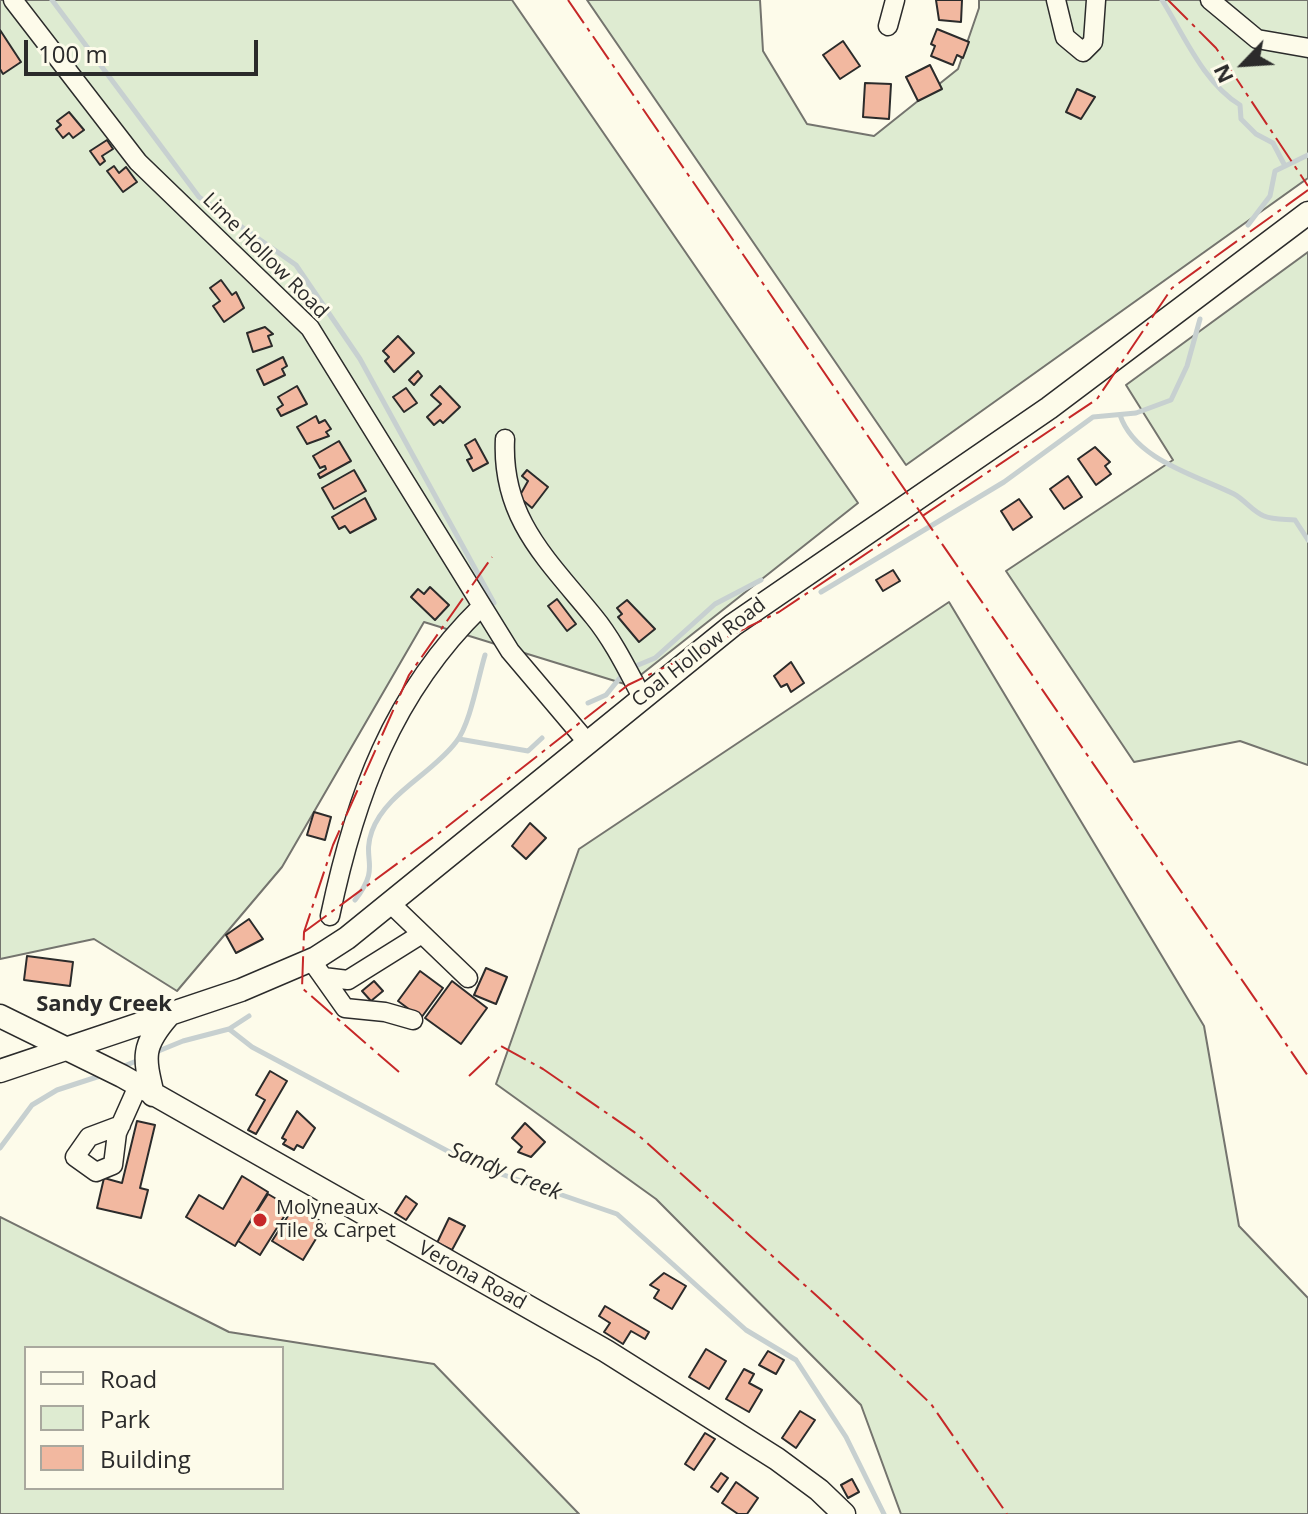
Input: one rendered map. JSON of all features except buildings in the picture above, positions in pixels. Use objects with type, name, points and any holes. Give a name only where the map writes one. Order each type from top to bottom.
[{"type":"main road","name":"Coal Hollow Road","points":[[0,1071],[317,969],[587,742],[633,682],[758,606],[1049,408],[1308,213]]},
{"type":"main road","points":[[129,1081],[169,1015]]},
{"type":"main road","name":"Verona Road","points":[[0,1016],[71,1048],[606,1351],[777,1459],[819,1490],[844,1514]]},
{"type":"street","name":"Lime Hollow Road","points":[[13,0],[138,162],[310,328],[510,651],[587,742]]},
{"type":"street","points":[[888,26],[895,0]]},
{"type":"street","points":[[1056,0],[1065,37],[1083,52],[1093,42],[1096,0]]},
{"type":"street","points":[[1210,0],[1257,39],[1308,48]]},
{"type":"street","points":[[505,439],[510,498],[532,542],[596,619],[633,682]]},
{"type":"street","points":[[330,916],[352,819],[387,735],[409,693],[439,653],[481,607]]},
{"type":"street","points":[[391,904],[468,978]]},
{"type":"street","points":[[317,969],[348,980],[420,935]]},
{"type":"street","points":[[317,969],[345,1008],[385,1012],[413,1020]]},
{"type":"street","points":[[121,1125],[129,1081]]},
{"type":"green space","points":[[0,0],[512,0],[858,503],[628,685],[424,622],[282,867],[177,991],[94,939],[0,959]]},
{"type":"green space","points":[[587,0],[760,0],[763,51],[807,124],[874,136],[958,69],[979,0],[1308,0],[1308,178],[906,465]]},
{"type":"green space","points":[[1308,252],[1308,765],[1240,741],[1134,762],[1006,571],[1173,460],[1126,385]]},
{"type":"green space","points":[[949,602],[1204,1026],[1239,1226],[1308,1298],[1308,1514],[901,1514],[861,1405],[656,1199],[496,1084],[579,849]]},
{"type":"green space","points":[[0,1217],[229,1332],[434,1364],[579,1514],[0,1514]]},
{"type":"waterway","points":[[52,0],[199,197],[296,265],[360,359],[494,603]]},
{"type":"waterway","points":[[1162,0],[1205,71],[1240,105],[1241,119],[1256,134],[1273,143],[1285,166]]},
{"type":"waterway","points":[[1248,225],[1270,196],[1275,171],[1308,155]]},
{"type":"waterway","points":[[821,592],[1004,482],[1093,417],[1136,413],[1171,400],[1187,366],[1200,319]]},
{"type":"waterway","points":[[1120,415],[1128,431],[1153,455],[1234,494],[1264,516],[1295,520],[1308,540]]},
{"type":"waterway","points":[[631,668],[655,658],[715,604],[761,580]]},
{"type":"waterway","points":[[355,900],[368,879],[368,850],[372,831],[398,795],[456,742],[469,713],[485,655]]},
{"type":"waterway","points":[[588,703],[606,695],[623,674]]},
{"type":"waterway","points":[[459,739],[528,751],[542,738]]},
{"type":"waterway","points":[[229,1029],[249,1016]]},
{"type":"waterway","name":"Sandy Creek","points":[[156,1052],[229,1029],[252,1047],[472,1164],[617,1214],[746,1330],[796,1360],[846,1437],[884,1514]]},
{"type":"waterway","name":"Sandy Creek","points":[[119,1068],[139,1060]]},
{"type":"waterway","name":"Sandy Creek","points":[[0,1148],[32,1105],[57,1090],[103,1075]]},
{"type":"power","points":[[568,0],[1308,1076]]},
{"type":"power","points":[[1168,0],[1216,48],[1308,186]]},
{"type":"power","points":[[304,932],[439,833],[628,685],[779,612],[1097,399],[1172,288],[1308,190]]},
{"type":"power","points":[[399,1072],[302,988],[304,932],[333,845],[409,675],[492,557]]},
{"type":"power","points":[[469,1076],[501,1046],[543,1069],[637,1134],[829,1307],[931,1404],[1007,1514]]},
{"type":"place","name":"Molyneaux Tile & Carpet","points":[[260,1220]]},
{"type":"district","name":"Sandy Creek","points":[[104,1005]]}]
